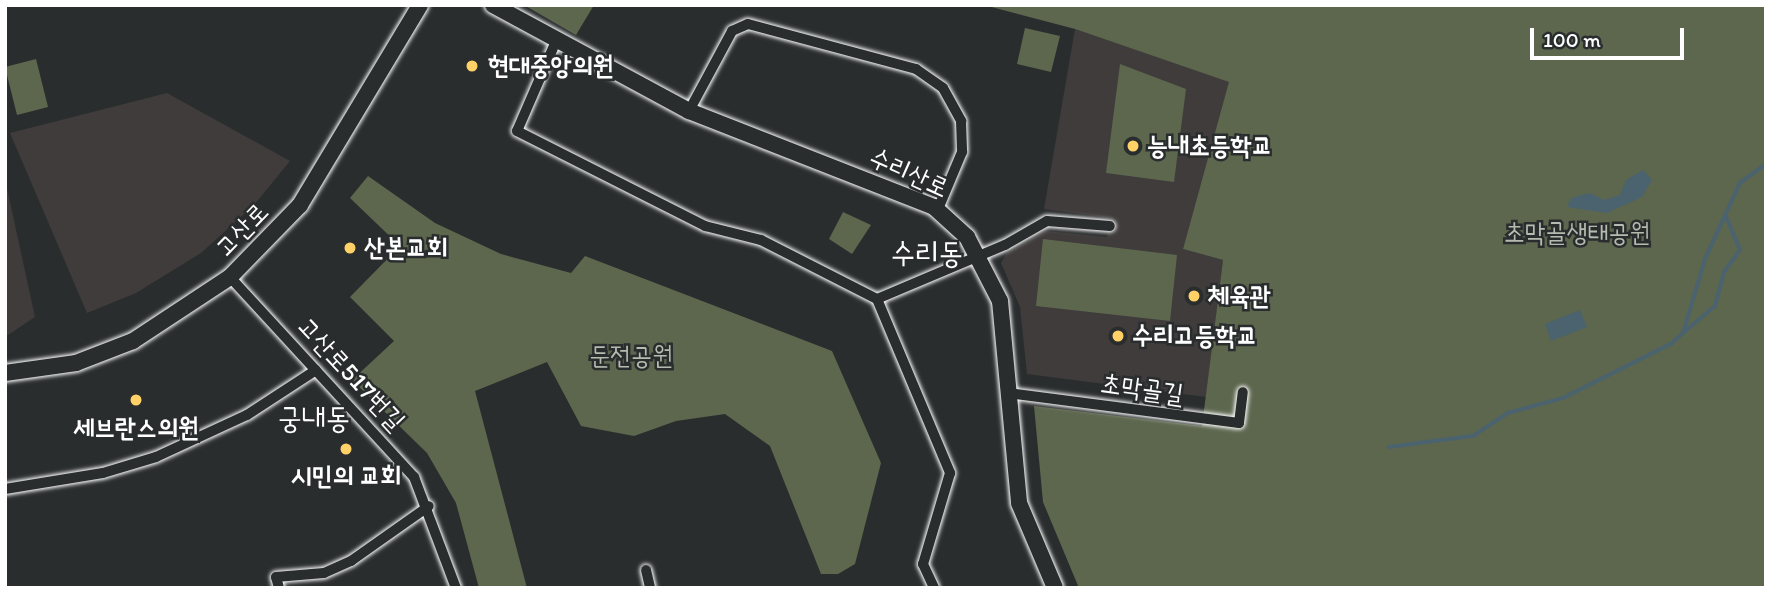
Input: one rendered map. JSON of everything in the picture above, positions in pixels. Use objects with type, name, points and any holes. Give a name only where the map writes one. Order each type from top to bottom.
[{"type":"street","name":"고산로","points":[[5,373],[76,363],[133,341],[230,277],[300,205],[420,5]]},
{"type":"street","name":"수리산로","points":[[493,5],[689,111],[938,209],[978,256],[1005,322],[1008,393],[1019,503],[1055,588]]},
{"type":"street","points":[[689,111],[732,31],[748,24],[916,69],[943,88],[961,121],[962,152],[938,209]]},
{"type":"street","points":[[556,41],[517,131],[705,226],[761,240],[877,299],[950,473],[923,564],[934,588]]},
{"type":"street","points":[[877,299],[978,256],[1047,221],[1110,226]]},
{"type":"street","name":"고산로517번길","points":[[230,277],[391,448],[429,506],[456,588]]},
{"type":"street","points":[[5,489],[103,473],[156,457],[247,415],[316,370]]},
{"type":"street","name":"초막골길","points":[[1008,393],[1239,423],[1242,392]]},
{"type":"street","points":[[279,588],[276,577],[324,573],[351,561],[429,506]]},
{"type":"street","points":[[646,570],[650,588]]},
{"type":"shaded area","points":[[1075,29],[1230,82],[1183,249],[1223,260],[1206,397],[1027,374],[1020,307],[1001,263],[1006,254],[1046,231],[1107,237],[1111,218],[1044,209]]},
{"type":"shaded area","points":[[167,93],[290,161],[254,205],[201,253],[136,293],[87,313],[10,133]]},
{"type":"shaded area","points":[[5,179],[35,317],[8,335],[5,335]]},
{"type":"green space","points":[[524,5],[594,5],[576,35]]},
{"type":"green space","name":"초막골생태공원","points":[[984,5],[1766,5],[1766,588],[1079,588],[1043,502],[1034,406],[1202,426],[1223,260],[1183,249],[1229,82],[1075,29]]},
{"type":"green space","points":[[1025,28],[1060,36],[1051,72],[1017,64]]},
{"type":"green space","points":[[36,59],[48,107],[17,115],[5,67]]},
{"type":"green space","points":[[1120,64],[1186,89],[1174,182],[1106,173]]},
{"type":"green space","name":"둔전공원","points":[[368,176],[435,223],[501,254],[571,273],[585,256],[832,351],[881,463],[855,564],[838,574],[821,574],[770,446],[725,414],[676,421],[634,436],[581,426],[547,362],[475,391],[527,588],[479,588],[456,503],[427,453],[352,380],[394,341],[350,297],[400,246],[350,198]]},
{"type":"green space","points":[[843,212],[871,225],[852,254],[829,239]]},
{"type":"green space","points":[[1043,239],[1177,255],[1170,321],[1036,306]]},
{"type":"water","points":[[1643,170],[1652,180],[1642,197],[1607,213],[1567,207],[1571,198],[1590,193],[1604,200],[1620,195],[1626,180]]},
{"type":"water","points":[[1580,310],[1587,327],[1551,341],[1545,324]]},
{"type":"waterway","points":[[1389,447],[1473,436],[1508,413],[1563,398],[1671,344],[1683,333],[1705,259],[1740,183],[1766,164]]},
{"type":"waterway","points":[[1683,333],[1715,306],[1724,272],[1740,250],[1725,215]]},
{"type":"place","name":"현대중앙의원","points":[[472,66]]},
{"type":"place","name":"능내초등학교","points":[[1133,146]]},
{"type":"place","name":"산본교회","points":[[350,248]]},
{"type":"place","name":"체육관","points":[[1194,296]]},
{"type":"place","name":"수리고등학교","points":[[1118,336]]},
{"type":"place","name":"세브란스의원","points":[[136,400]]},
{"type":"place","name":"시민의 교회","points":[[346,449]]},
{"type":"district","name":"수리동","points":[[927,253]]},
{"type":"district","name":"궁내동","points":[[314,418]]}]
